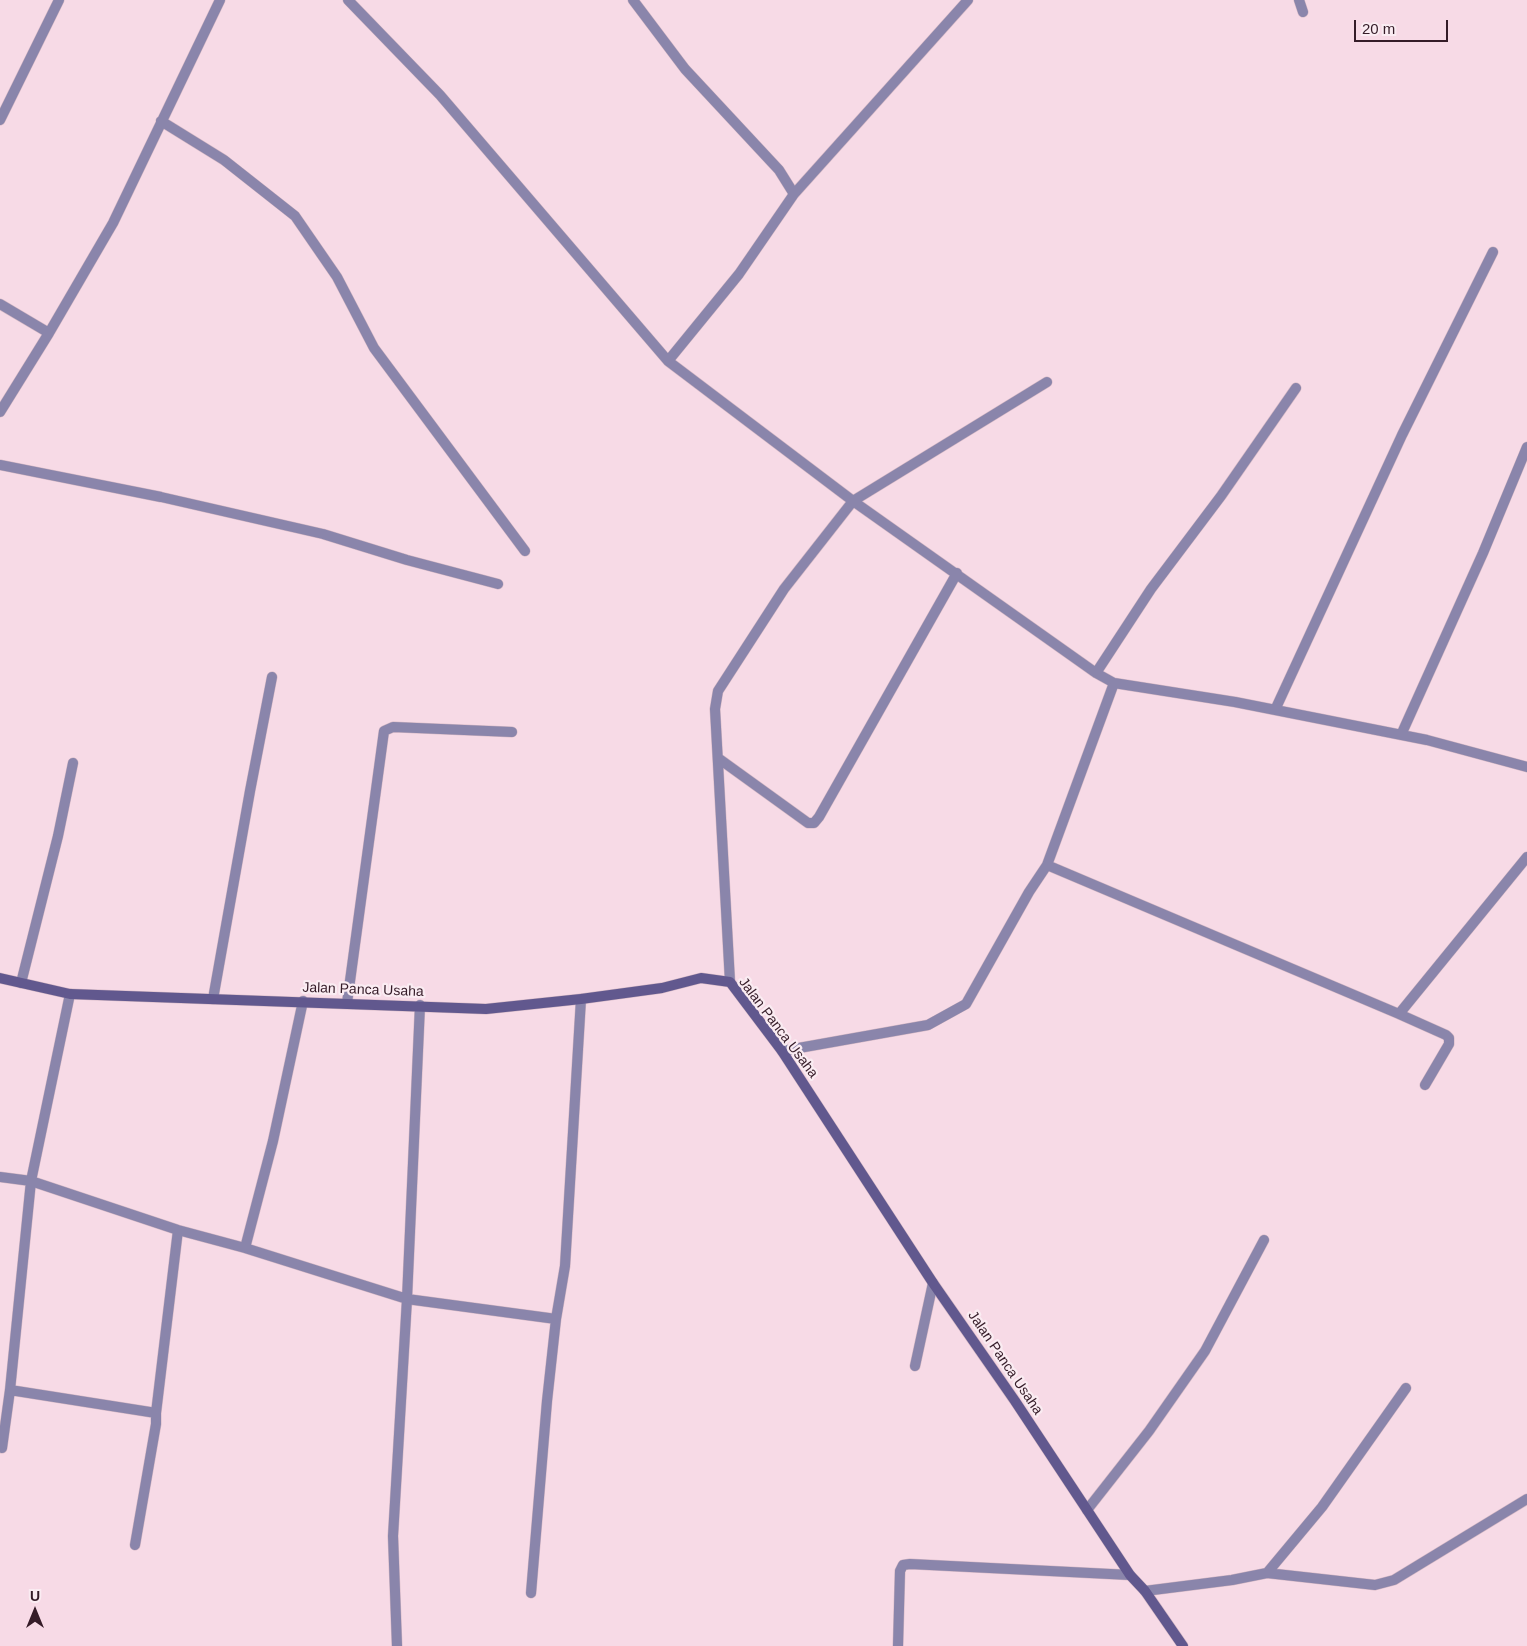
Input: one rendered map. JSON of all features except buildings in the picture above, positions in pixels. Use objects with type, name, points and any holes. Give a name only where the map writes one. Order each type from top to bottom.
[{"type":"street","points":[[0,120],[59,0]]},
{"type":"street","points":[[0,412],[49,333],[113,223],[220,0]]},
{"type":"street","points":[[348,0],[440,95],[668,361],[853,501],[1096,673],[1114,682],[1401,734],[1527,767]]},
{"type":"street","points":[[633,0],[685,68],[778,170],[794,194]]},
{"type":"street","points":[[668,361],[739,274],[794,194],[968,0]]},
{"type":"street","points":[[1299,0],[1303,12]]},
{"type":"street","points":[[161,121],[224,160],[295,216],[337,277],[374,348],[525,551]]},
{"type":"street","points":[[1275,710],[1402,435],[1493,252]]},
{"type":"street","points":[[0,304],[49,333]]},
{"type":"street","points":[[730,982],[715,709],[718,691],[784,589],[853,501],[1047,382]]},
{"type":"street","points":[[1096,673],[1151,589],[1221,496],[1296,388]]},
{"type":"street","points":[[1401,734],[1483,553],[1527,447]]},
{"type":"street","points":[[0,465],[22,471],[161,497],[323,534],[407,560],[498,584]]},
{"type":"street","points":[[718,758],[808,823],[814,823],[819,818],[957,573]]},
{"type":"street","points":[[213,999],[272,677]]},
{"type":"street","points":[[782,1051],[928,1024],[966,1004],[1029,892],[1047,865],[1114,682]]},
{"type":"street","points":[[347,1003],[382,734],[386,729],[393,727],[512,732]]},
{"type":"street","points":[[22,983],[58,836],[73,763]]},
{"type":"street","points":[[1400,1014],[1527,857]]},
{"type":"street","points":[[1047,865],[1446,1035],[1449,1038],[1449,1044],[1425,1085]]},
{"type":"street","name":"Jalan Panca Usaha","points":[[0,978],[70,994],[486,1009],[662,988],[701,978],[730,982],[782,1051],[933,1283],[1015,1401],[1130,1575],[1145,1591],[1183,1646]]},
{"type":"street","points":[[2,1448],[10,1390],[31,1181],[70,994]]},
{"type":"street","points":[[530,1593],[547,1401],[556,1319],[565,1266],[581,999]]},
{"type":"street","points":[[245,1248],[273,1141],[303,1001]]},
{"type":"street","points":[[396,1646],[393,1536],[407,1299],[420,1006]]},
{"type":"street","points":[[0,1177],[31,1181],[178,1230],[245,1248],[407,1299],[556,1319]]},
{"type":"street","points":[[135,1545],[156,1424],[178,1230]]},
{"type":"street","points":[[1087,1510],[1149,1431],[1205,1351],[1264,1240]]},
{"type":"street","points":[[915,1366],[933,1283]]},
{"type":"street","points":[[1267,1573],[1322,1507],[1406,1388]]},
{"type":"street","points":[[10,1390],[156,1413]]},
{"type":"street","points":[[1145,1591],[1232,1580],[1267,1573],[1375,1586],[1394,1580],[1527,1499]]},
{"type":"street","points":[[898,1646],[900,1570],[903,1565],[1130,1575]]}]
